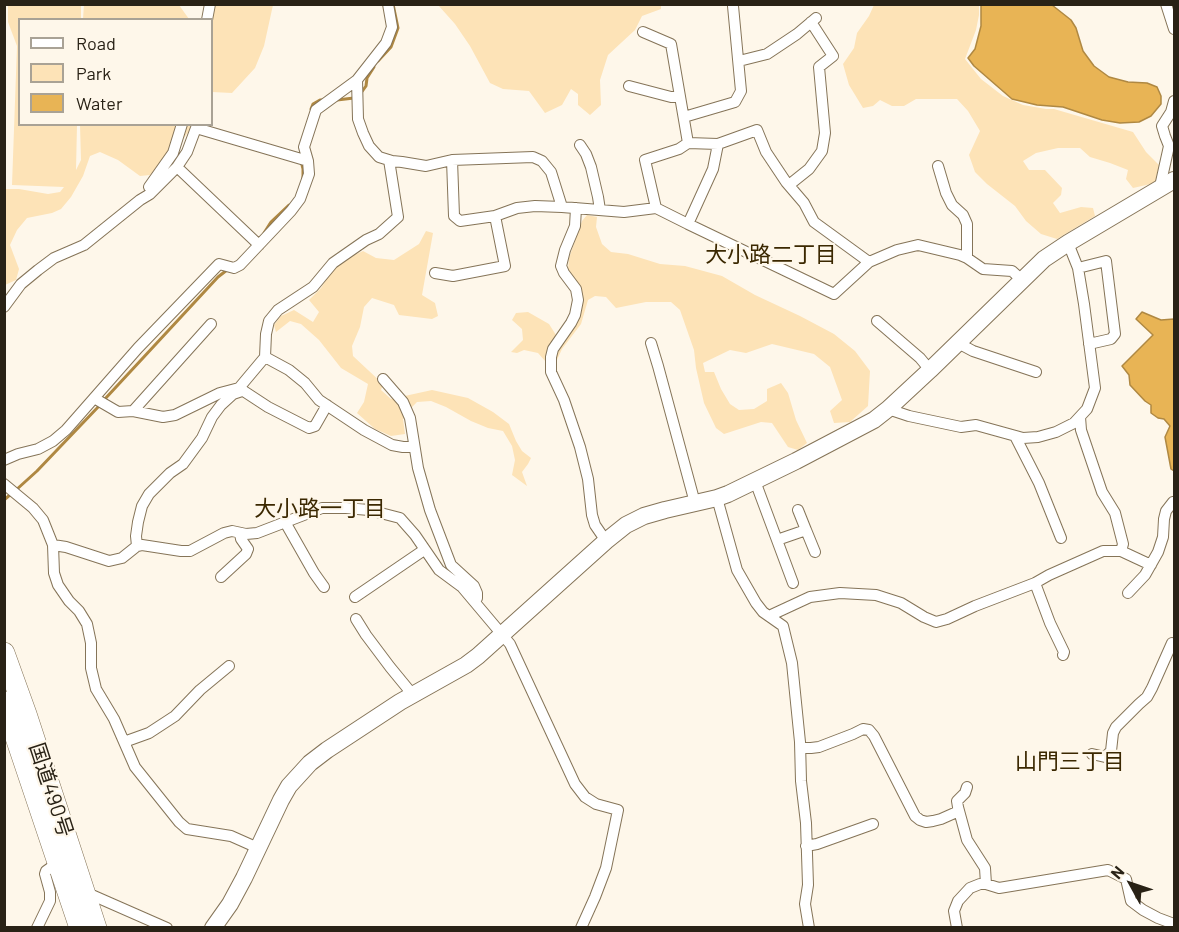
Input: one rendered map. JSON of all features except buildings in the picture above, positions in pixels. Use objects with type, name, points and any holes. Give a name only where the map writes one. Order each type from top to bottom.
[{"type":"highway","name":"国道490号","points":[[4,654],[11,714],[65,858],[80,927]]},
{"type":"highway","name":"国道490号","points":[[65,858],[84,892],[96,927]]},
{"type":"street","points":[[4,460],[38,449],[53,441],[66,430],[138,348],[219,264],[234,268],[240,265],[291,211],[300,199],[309,174],[304,147],[316,110],[357,80],[386,43],[392,27],[388,4]]},
{"type":"street","points":[[1166,4],[1174,29]]},
{"type":"street","points":[[684,117],[735,102],[741,91],[733,6]]},
{"type":"street","points":[[739,61],[767,54],[814,20],[833,56],[819,67],[825,133],[822,151],[809,169],[789,184]]},
{"type":"street","points":[[643,32],[671,44],[688,143]]},
{"type":"street","points":[[357,80],[358,119],[369,146],[379,157],[426,166],[452,160],[533,157],[542,161],[551,172],[562,207]]},
{"type":"street","points":[[628,86],[680,97]]},
{"type":"street","points":[[1168,183],[1161,182],[1170,146],[1162,126],[1171,112],[1174,101]]},
{"type":"street","points":[[140,200],[173,153],[181,126]]},
{"type":"street","points":[[5,308],[21,285],[38,270],[54,258],[84,245],[150,194],[177,167],[187,152],[196,128],[308,161]]},
{"type":"street","points":[[656,208],[645,160],[679,150],[688,143],[718,144],[757,130],[766,152],[804,203],[814,222],[869,262]]},
{"type":"street","points":[[688,224],[713,169],[718,144]]},
{"type":"street","points":[[580,145],[591,167],[600,210]]},
{"type":"street","points":[[137,546],[138,522],[142,506],[149,494],[170,473],[183,464],[202,438],[212,417],[221,405],[240,390],[265,357],[269,321],[278,310],[312,287],[333,263],[366,240],[379,234],[398,217],[389,160]]},
{"type":"street","points":[[452,160],[454,216],[460,221],[495,216],[517,208],[535,206],[624,212],[656,208],[834,294],[869,262],[897,250],[918,245],[967,258],[983,269],[1012,271],[1022,280]]},
{"type":"street","points":[[938,166],[952,205],[963,214],[966,224],[967,258]]},
{"type":"street","points":[[177,167],[259,245]]},
{"type":"street","points":[[213,927],[230,904],[289,786],[310,763],[399,702],[466,665],[626,525],[644,516],[717,498],[874,420],[930,370],[1044,259],[1168,183]]},
{"type":"street","points":[[576,208],[575,226],[564,250],[561,266],[576,289],[578,300],[571,323],[553,349],[551,372],[564,400],[580,447],[588,479],[592,515],[606,541]]},
{"type":"street","points":[[435,273],[453,276],[505,266],[495,216]]},
{"type":"street","points":[[888,409],[961,427],[976,424],[1023,438],[1056,432],[1074,423],[1087,409],[1095,388],[1078,268],[1068,243]]},
{"type":"street","points":[[1078,268],[1106,261],[1115,334],[1111,339],[1089,344]]},
{"type":"street","points":[[877,321],[920,357],[930,370]]},
{"type":"street","points":[[132,411],[211,324]]},
{"type":"street","points":[[651,342],[695,503]]},
{"type":"street","points":[[958,343],[973,351],[1036,372]]},
{"type":"street","points":[[265,357],[289,370],[320,400],[364,430],[392,445],[414,447]]},
{"type":"street","points":[[383,379],[403,402],[410,418],[414,447],[430,510],[451,565],[474,586],[477,593],[475,602]]},
{"type":"street","points":[[94,398],[118,412],[132,411],[164,417],[176,415],[220,393],[240,390],[309,429],[315,426],[327,405]]},
{"type":"street","points":[[1080,417],[1081,430],[1102,492],[1114,513],[1123,544],[1121,551]]},
{"type":"street","points":[[1015,436],[1039,483],[1061,538]]},
{"type":"street","points":[[755,481],[793,583]]},
{"type":"street","points":[[4,484],[33,508],[43,520],[53,545],[54,573],[58,585],[87,624],[91,644],[91,668],[96,689],[114,719],[135,767],[187,829],[231,836],[258,848]]},
{"type":"street","points":[[717,498],[737,570],[763,612],[783,626],[792,663],[806,822],[808,885],[805,904],[809,927]]},
{"type":"street","points":[[1128,593],[1145,575],[1161,545],[1166,511],[1173,502]]},
{"type":"street","points":[[53,545],[109,561],[122,558],[137,546],[142,545],[190,551],[224,533],[256,532],[322,508],[369,510],[400,518],[439,570],[462,587],[510,644],[575,784],[585,797],[596,804],[618,810],[606,868],[581,927]]},
{"type":"street","points":[[798,510],[815,552]]},
{"type":"street","points":[[285,522],[324,587]]},
{"type":"street","points":[[777,540],[806,530]]},
{"type":"street","points":[[221,577],[246,554],[248,549],[240,533]]},
{"type":"street","points":[[355,597],[424,550]]},
{"type":"street","points":[[769,616],[810,597],[840,593],[876,595],[901,603],[936,622],[1035,583],[1103,550],[1121,551],[1150,565]]},
{"type":"street","points":[[1035,583],[1064,652],[1063,655]]},
{"type":"street","points":[[356,619],[413,695]]},
{"type":"street","points":[[1092,754],[1105,757],[1111,751],[1116,727],[1147,697],[1172,642],[1174,644]]},
{"type":"street","points":[[124,742],[149,733],[175,716],[200,690],[229,666]]},
{"type":"street","points":[[801,748],[819,747],[863,729],[869,730],[915,816],[926,822],[941,819],[959,811]]},
{"type":"street","points":[[967,788],[957,801],[967,840],[985,868],[986,884]]},
{"type":"street","points":[[806,846],[873,824]]},
{"type":"street","points":[[37,927],[50,901],[46,871],[65,858]]},
{"type":"street","points":[[957,927],[954,911],[958,901],[970,888],[980,884],[999,888],[1108,870],[1125,879],[1131,901],[1143,910],[1174,924]]},
{"type":"street","points":[[84,892],[167,927]]},
{"type":"green space","points":[[84,4],[179,5],[188,18],[83,18]]},
{"type":"green space","points":[[8,5],[81,5],[81,18],[18,18],[18,126],[77,126],[76,170],[81,160],[80,126],[192,126],[184,138],[173,144],[165,159],[150,175],[140,176],[118,160],[100,152],[90,156],[83,176],[61,209],[27,218],[17,230],[10,245],[19,269],[16,280],[5,285],[4,189],[48,194],[60,192],[64,187],[12,185],[17,46],[8,22]]},
{"type":"green space","points":[[215,5],[273,5],[264,46],[255,68],[232,93],[213,92],[213,18],[202,18],[212,14]]},
{"type":"green space","points":[[438,5],[661,5],[661,9],[642,16],[635,30],[608,55],[600,80],[601,105],[590,115],[578,105],[578,94],[571,89],[562,105],[545,113],[529,91],[503,89],[490,83],[470,46]]},
{"type":"green space","points":[[874,5],[979,5],[976,30],[965,59],[981,79],[1003,96],[1023,105],[1054,109],[1133,132],[1146,152],[1159,165],[1155,183],[1133,188],[1126,179],[1128,170],[1090,157],[1080,148],[1058,148],[1036,153],[1023,161],[1029,170],[1045,170],[1062,188],[1061,195],[1053,203],[1060,213],[1081,207],[1093,208],[1095,216],[1057,239],[1041,234],[1026,221],[1015,206],[975,172],[969,155],[980,131],[968,111],[957,99],[916,99],[904,106],[892,106],[880,100],[873,106],[863,108],[849,85],[843,64],[854,48],[857,33]]},
{"type":"green space","points":[[587,215],[597,217],[596,227],[602,244],[611,252],[628,254],[660,264],[685,266],[722,276],[834,334],[855,351],[870,371],[868,406],[850,422],[834,423],[830,411],[842,400],[830,367],[814,354],[772,344],[746,353],[730,350],[703,363],[705,372],[714,372],[730,404],[739,410],[754,409],[767,401],[767,389],[781,383],[788,393],[796,420],[807,443],[798,450],[788,447],[772,423],[761,422],[724,434],[716,428],[704,403],[694,350],[680,310],[671,302],[646,302],[616,308],[606,297],[595,296],[588,300],[581,324],[562,349],[556,362],[546,362],[538,353],[524,350],[517,353],[511,352],[523,340],[522,329],[512,320],[516,313],[528,312],[549,324],[556,335],[568,332],[578,284],[568,269],[569,258],[582,221]]},
{"type":"green space","points":[[426,231],[433,233],[422,295],[435,303],[438,316],[432,319],[399,315],[394,305],[372,298],[364,307],[360,327],[352,346],[353,356],[383,384],[381,390],[391,399],[432,390],[468,398],[493,412],[509,424],[522,451],[531,458],[522,472],[527,486],[512,475],[515,460],[512,446],[503,431],[471,421],[431,401],[417,402],[403,419],[405,434],[391,436],[375,429],[357,413],[364,402],[368,384],[341,368],[319,340],[301,324],[290,321],[276,332],[274,325],[281,316],[294,310],[313,322],[319,312],[309,300],[321,288],[332,269],[348,258],[363,251],[376,258],[394,260],[419,244]]},
{"type":"water","points":[[981,5],[1052,5],[1071,20],[1083,51],[1094,66],[1109,77],[1128,82],[1147,83],[1157,87],[1161,96],[1161,104],[1151,116],[1139,122],[1120,123],[1102,120],[1063,107],[1037,105],[1012,99],[968,58],[975,49],[981,26]]},
{"type":"water","points":[[1142,312],[1161,320],[1174,319],[1174,471],[1171,469],[1165,437],[1170,426],[1164,419],[1151,413],[1151,405],[1130,385],[1129,375],[1122,366],[1153,335],[1136,319]]},
{"type":"waterway","points":[[378,61],[391,47],[398,28],[393,4]]},
{"type":"waterway","points":[[361,93],[374,67]]},
{"type":"waterway","points":[[337,100],[354,98]]},
{"type":"waterway","points":[[311,109],[313,104],[324,100]]},
{"type":"waterway","points":[[301,161],[303,178]]},
{"type":"waterway","points":[[264,233],[271,222],[289,205]]},
{"type":"waterway","points":[[104,400],[227,270]]},
{"type":"waterway","points":[[16,490],[100,405]]},
{"type":"waterway","points":[[4,500],[11,494]]},
{"type":"district","name":"大小路二丁目","points":[[771,255]]},
{"type":"district","name":"大小路一丁目","points":[[320,509]]},
{"type":"district","name":"山門三丁目","points":[[1070,762]]}]
